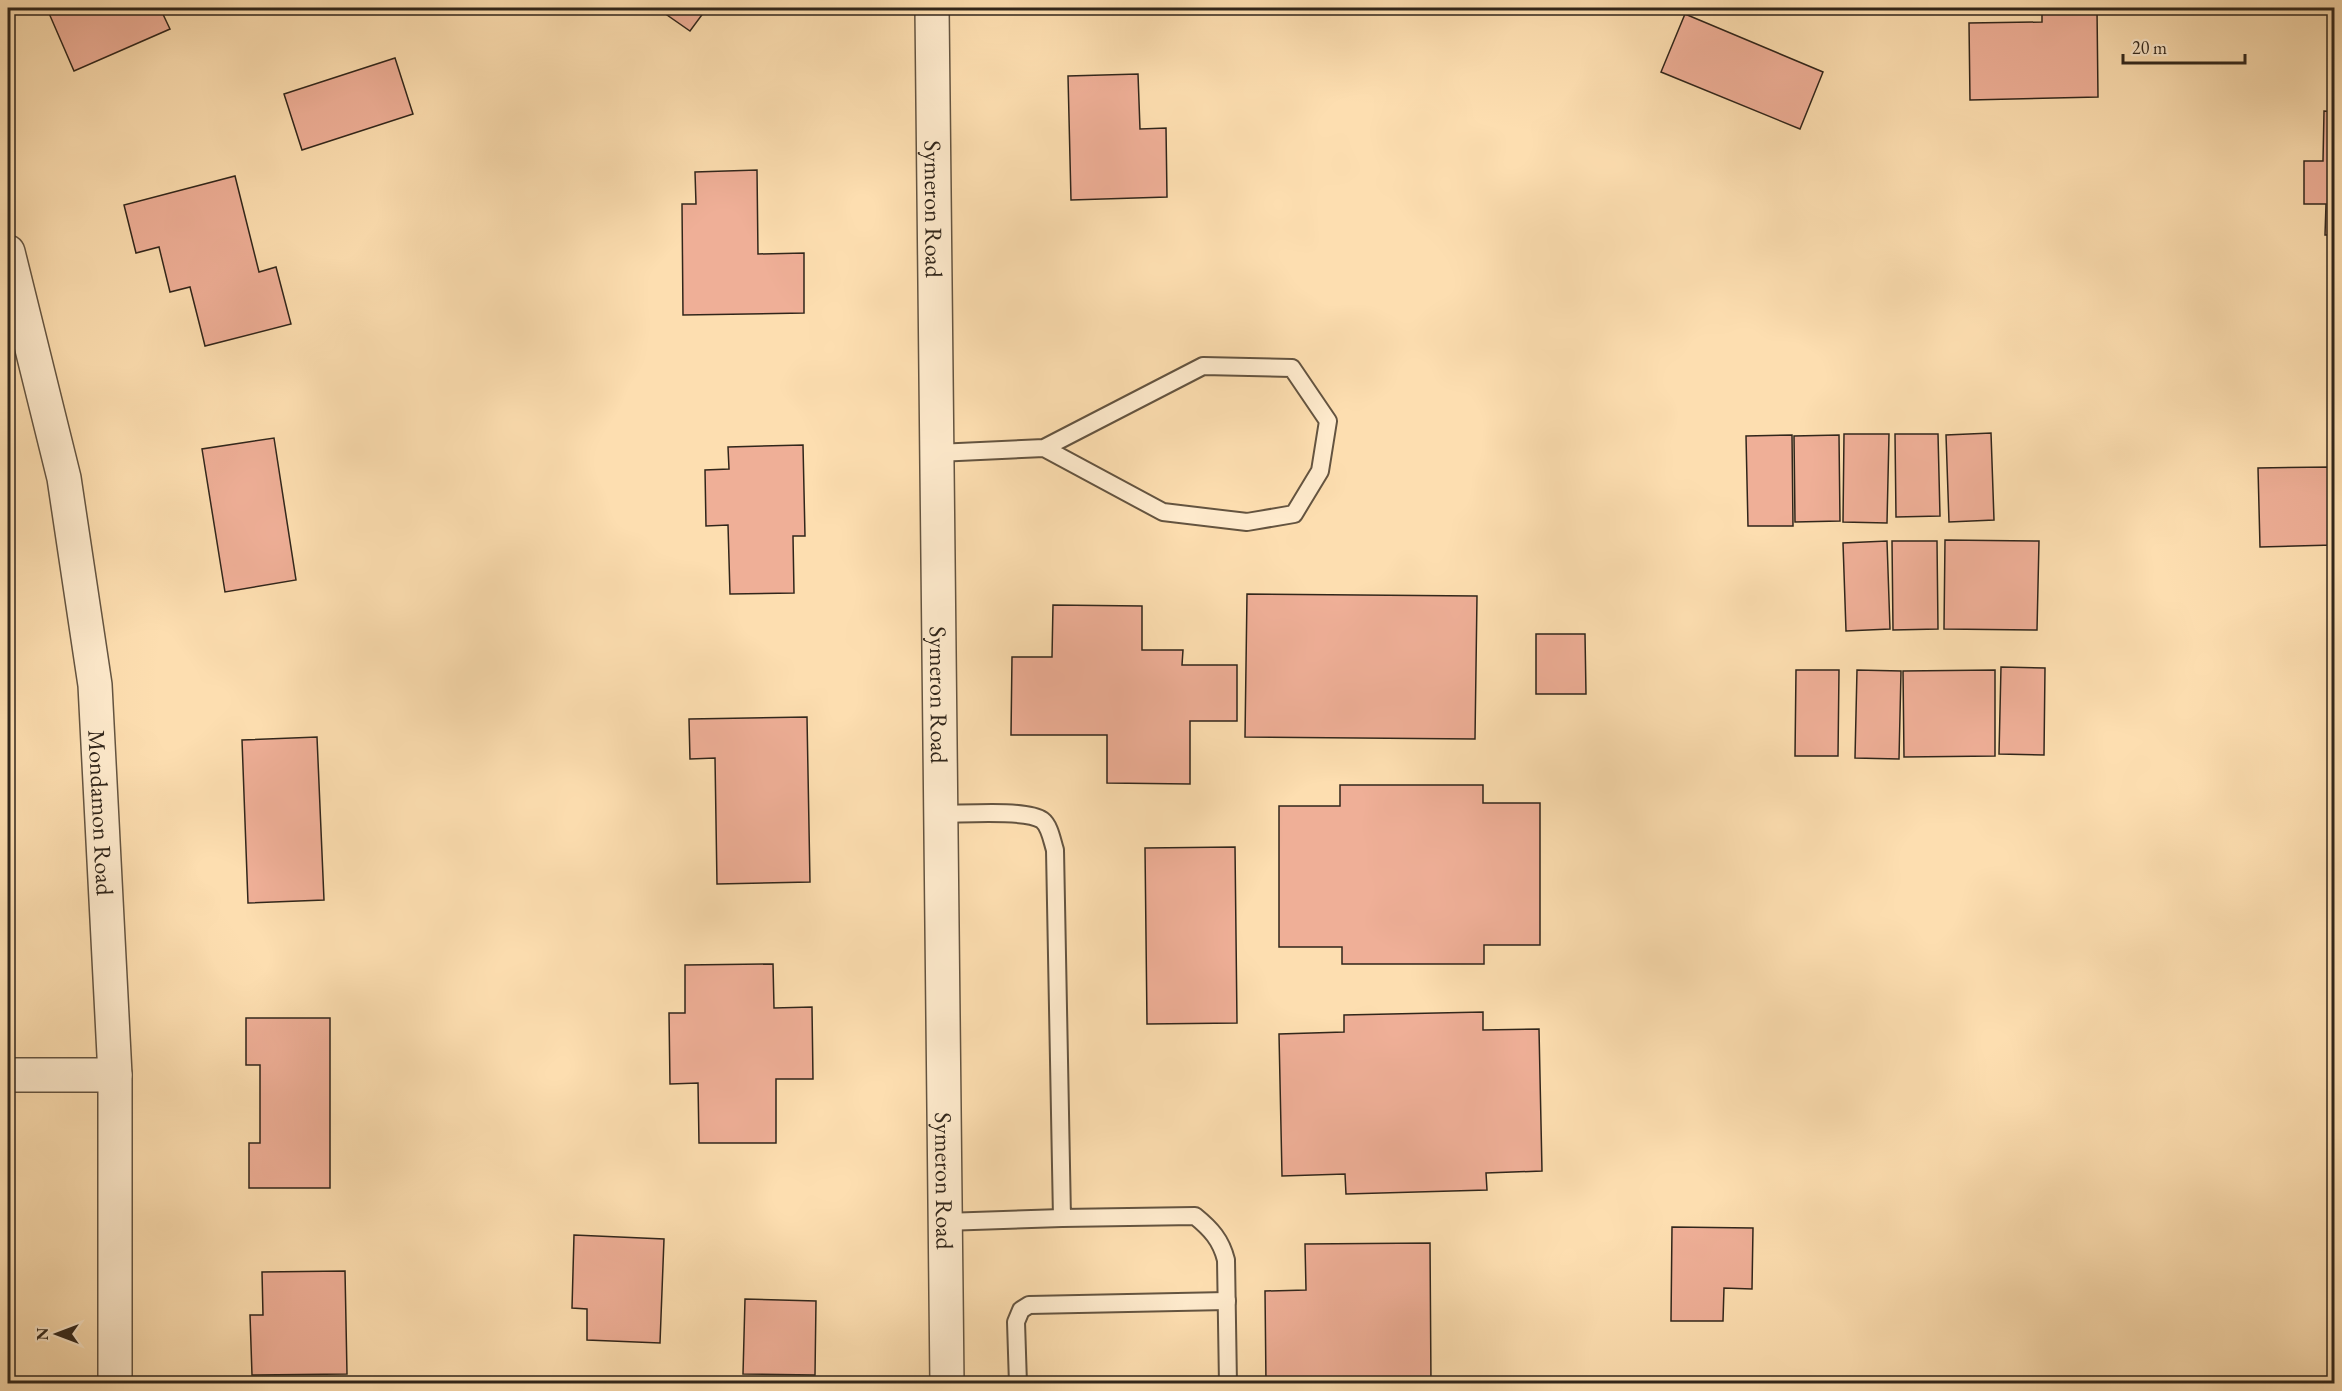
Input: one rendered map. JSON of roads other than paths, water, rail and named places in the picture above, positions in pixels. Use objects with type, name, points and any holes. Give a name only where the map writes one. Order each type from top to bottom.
[{"type":"street","name":"Symeron Road","points":[[932,8],[946,1383]]},
{"type":"street","name":"Mondamon Road","points":[[8,252],[64,478],[95,686],[116,1075],[115,1383]]},
{"type":"street","points":[[8,1075],[116,1075]]},
{"type":"lane","points":[[937,453],[1044,448],[1203,366],[1292,368],[1328,421],[1320,471],[1294,514],[1247,522],[1164,512],[1044,448]]},
{"type":"lane","points":[[942,814],[1026,814],[1043,821],[1055,850],[1062,1218]]},
{"type":"lane","points":[[944,1222],[1195,1216],[1210,1228],[1222,1245],[1226,1260],[1228,1383]]},
{"type":"lane","points":[[1018,1383],[1016,1322],[1021,1310],[1029,1305],[1227,1301]]}]
